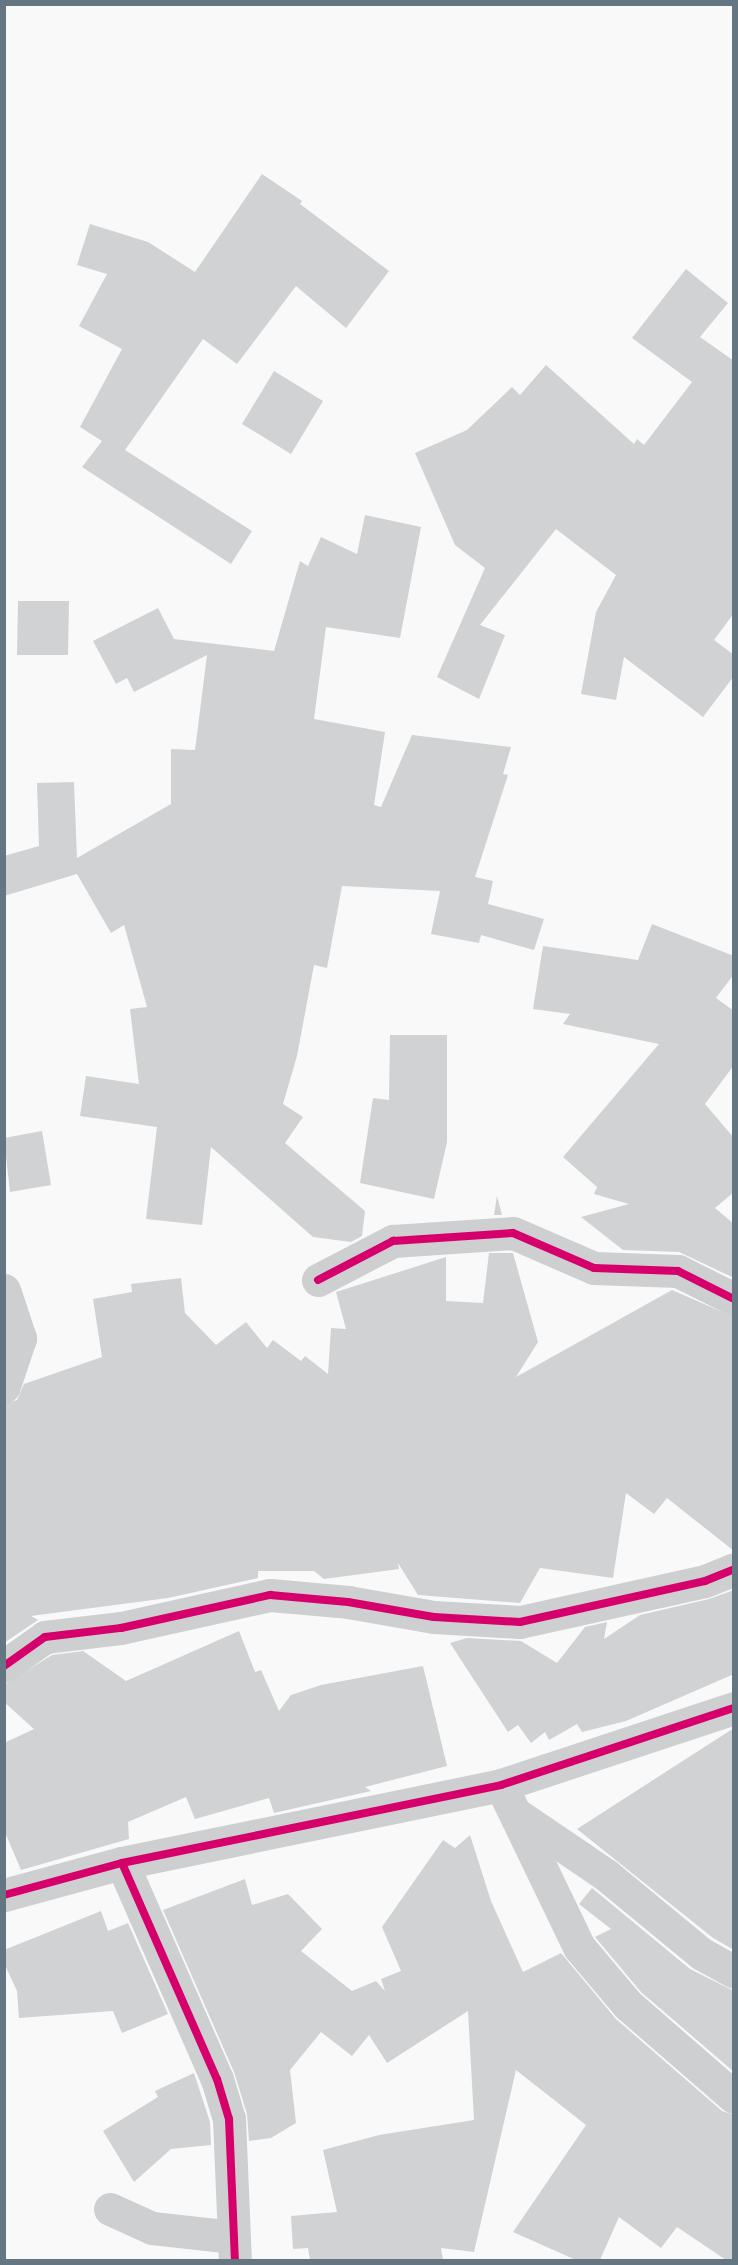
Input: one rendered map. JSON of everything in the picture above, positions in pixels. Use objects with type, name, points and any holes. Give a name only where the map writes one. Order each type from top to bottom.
[{"type":"street","points":[[318,1280],[393,1242],[513,1233],[594,1268],[678,1271],[734,1299]]},
{"type":"street","points":[[4,1290],[20,1338],[4,1386]]},
{"type":"street","points":[[4,1666],[45,1637],[121,1628],[270,1595],[348,1602],[434,1617],[520,1622],[705,1581],[734,1569]]},
{"type":"street","points":[[4,1895],[122,1863],[501,1785],[734,1708]]},
{"type":"street","points":[[501,1785],[519,1816],[586,1955],[628,2005],[734,2097]]},
{"type":"street","points":[[519,1816],[606,1875],[702,1954],[734,1972]]},
{"type":"street","points":[[110,2209],[152,2228],[235,2248],[229,2119],[217,2079],[122,1863]]},
{"type":"building","points":[[262,174],[302,201],[300,204],[389,271],[346,328],[296,286],[237,364],[203,339],[125,450],[252,531],[231,564],[82,467],[102,441],[80,427],[122,349],[79,326],[107,274],[77,265],[90,224],[148,242],[195,272]]},
{"type":"building","points":[[686,269],[728,303],[700,337],[734,361],[734,613],[714,640],[734,655],[734,676],[703,717],[624,657],[616,700],[581,694],[596,612],[616,575],[556,529],[480,625],[505,635],[479,699],[437,677],[485,568],[455,545],[415,453],[467,430],[512,387],[520,395],[546,365],[634,444],[637,439],[644,445],[692,382],[632,338]]},
{"type":"building","points":[[274,371],[323,401],[291,454],[242,424]]},
{"type":"building","points":[[365,515],[421,527],[400,638],[326,627],[314,719],[385,732],[374,805],[381,807],[412,735],[511,747],[503,774],[508,775],[475,877],[493,881],[488,904],[544,919],[534,950],[481,935],[479,943],[431,934],[440,891],[342,886],[327,968],[314,965],[297,1056],[283,1104],[303,1117],[285,1143],[365,1211],[362,1236],[351,1242],[313,1237],[211,1147],[202,1225],[146,1219],[157,1127],[80,1116],[86,1076],[139,1084],[130,1009],[147,1007],[124,925],[111,933],[77,874],[4,896],[4,856],[39,846],[37,783],[74,782],[77,858],[171,804],[171,749],[195,750],[207,655],[134,692],[127,678],[116,684],[93,641],[158,608],[174,639],[274,651],[300,561],[308,566],[321,537],[357,554]]},
{"type":"building","points":[[18,601],[69,601],[68,655],[17,655]]},
{"type":"building","points":[[652,924],[734,956],[734,974],[716,998],[734,1011],[734,1065],[705,1104],[734,1138],[734,1192],[715,1208],[734,1224],[734,1278],[679,1252],[623,1250],[581,1217],[629,1204],[594,1194],[597,1187],[563,1157],[659,1044],[563,1024],[570,1014],[533,1009],[543,946],[638,960]]},
{"type":"building","points":[[390,1035],[447,1035],[447,1142],[434,1199],[360,1183],[373,1098],[389,1100]]},
{"type":"building","points":[[42,1131],[51,1185],[10,1192],[4,1138]]},
{"type":"building","points":[[497,1196],[502,1215],[494,1215]]},
{"type":"building","points":[[489,1253],[513,1253],[538,1342],[516,1377],[672,1290],[734,1317],[734,1551],[667,1498],[654,1514],[626,1493],[613,1578],[540,1568],[520,1603],[418,1595],[398,1563],[399,1569],[324,1579],[314,1571],[258,1571],[258,1578],[168,1598],[31,1616],[38,1620],[4,1643],[4,1404],[17,1400],[24,1384],[102,1357],[93,1299],[132,1292],[131,1284],[181,1278],[185,1313],[216,1345],[246,1322],[267,1348],[273,1340],[301,1361],[305,1356],[328,1374],[331,1328],[346,1329],[336,1292],[446,1257],[446,1301],[483,1303]]},
{"type":"building","points":[[734,1590],[734,1674],[626,1721],[582,1732],[577,1724],[549,1740],[545,1732],[531,1743],[518,1725],[508,1732],[450,1643],[467,1638],[521,1641],[557,1663],[585,1627],[607,1622],[604,1639],[640,1615],[709,1599]]},
{"type":"building","points":[[239,1631],[255,1672],[261,1670],[279,1711],[291,1695],[321,1685],[423,1666],[447,1766],[365,1787],[371,1791],[274,1813],[269,1798],[195,1819],[186,1797],[128,1822],[129,1839],[21,1870],[4,1830],[4,1743],[34,1729],[4,1702],[4,1685],[52,1655],[83,1651],[126,1681]]},
{"type":"building","points":[[734,1728],[734,1950],[713,1938],[577,1829]]},
{"type":"building","points":[[470,1835],[491,1901],[523,1972],[561,1953],[616,2019],[722,2111],[734,2115],[734,2260],[726,2260],[677,2227],[661,2248],[619,2217],[600,2260],[576,2260],[513,2232],[586,2125],[516,2070],[474,2252],[441,2248],[443,2260],[310,2260],[308,2248],[293,2249],[291,2216],[337,2212],[323,2150],[379,2135],[474,2120],[468,2011],[387,2063],[369,2035],[352,2056],[321,2032],[290,2070],[296,2123],[271,2138],[249,2141],[247,2114],[234,2072],[163,1910],[245,1879],[252,1905],[288,1894],[322,1929],[301,1951],[352,1991],[376,1981],[385,1991],[381,1979],[401,1971],[382,1927],[443,1840],[455,1848]]},
{"type":"building","points":[[592,1888],[690,1969],[734,1991],[734,2072],[641,1992],[595,1937],[611,1929],[579,1904]]},
{"type":"building","points":[[101,1911],[108,1931],[128,1923],[168,2014],[122,2033],[113,2011],[19,2018],[17,1991],[4,1963],[4,1950]]},
{"type":"building","points":[[194,2073],[210,2122],[211,2145],[171,2149],[134,2182],[103,2131],[158,2097],[155,2091]]},
{"type":"cycle path","points":[[318,1280],[393,1241],[513,1233],[594,1268],[678,1271],[734,1299]]},
{"type":"cycle path","points":[[4,1666],[45,1637],[121,1628],[270,1595],[348,1602],[434,1617],[520,1622],[705,1581],[734,1569]]},
{"type":"cycle path","points":[[4,1895],[122,1863],[501,1785],[734,1708]]},
{"type":"cycle path","points":[[122,1863],[217,2079],[229,2119],[235,2260]]}]
